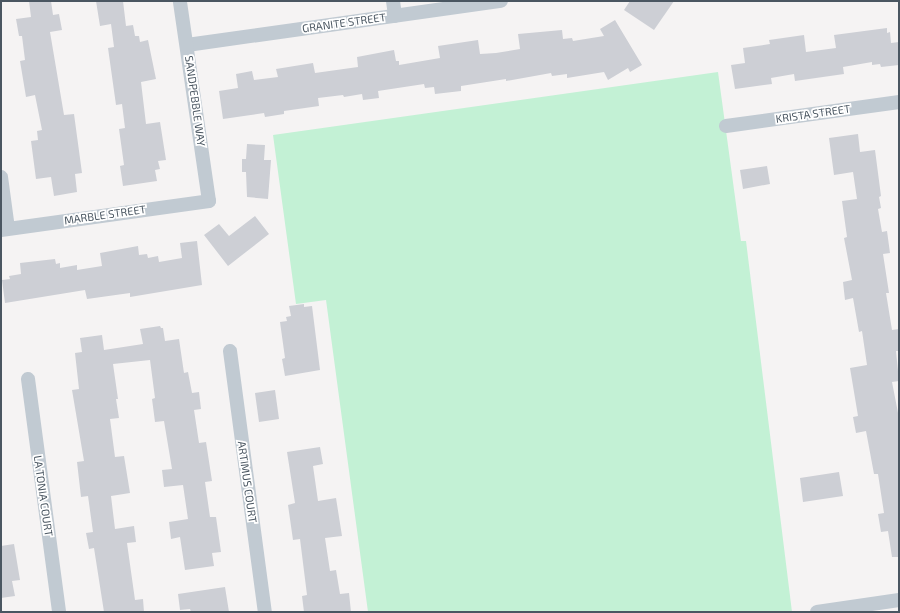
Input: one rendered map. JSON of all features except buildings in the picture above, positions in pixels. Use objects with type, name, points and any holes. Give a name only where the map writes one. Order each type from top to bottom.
[{"type":"street","name":"SANDPEBBLE WAY","points":[[180,1],[209,201]]},
{"type":"street","points":[[393,1],[395,16]]},
{"type":"street","name":"GRANITE STREET","points":[[187,45],[501,1]]},
{"type":"street","name":"KRISTA STREET","points":[[726,126],[899,102]]},
{"type":"street","points":[[1,177],[5,229]]},
{"type":"street","name":"MARBLE STREET","points":[[5,229],[209,201]]},
{"type":"street","name":"ARTIMUS COURT","points":[[230,351],[265,612]]},
{"type":"street","name":"LA TONIA COURT","points":[[28,379],[59,612]]},
{"type":"street","points":[[817,612],[899,600]]},
{"type":"green space","points":[[718,72],[741,241],[746,241],[792,612],[368,612],[326,300],[296,304],[273,135]]}]
